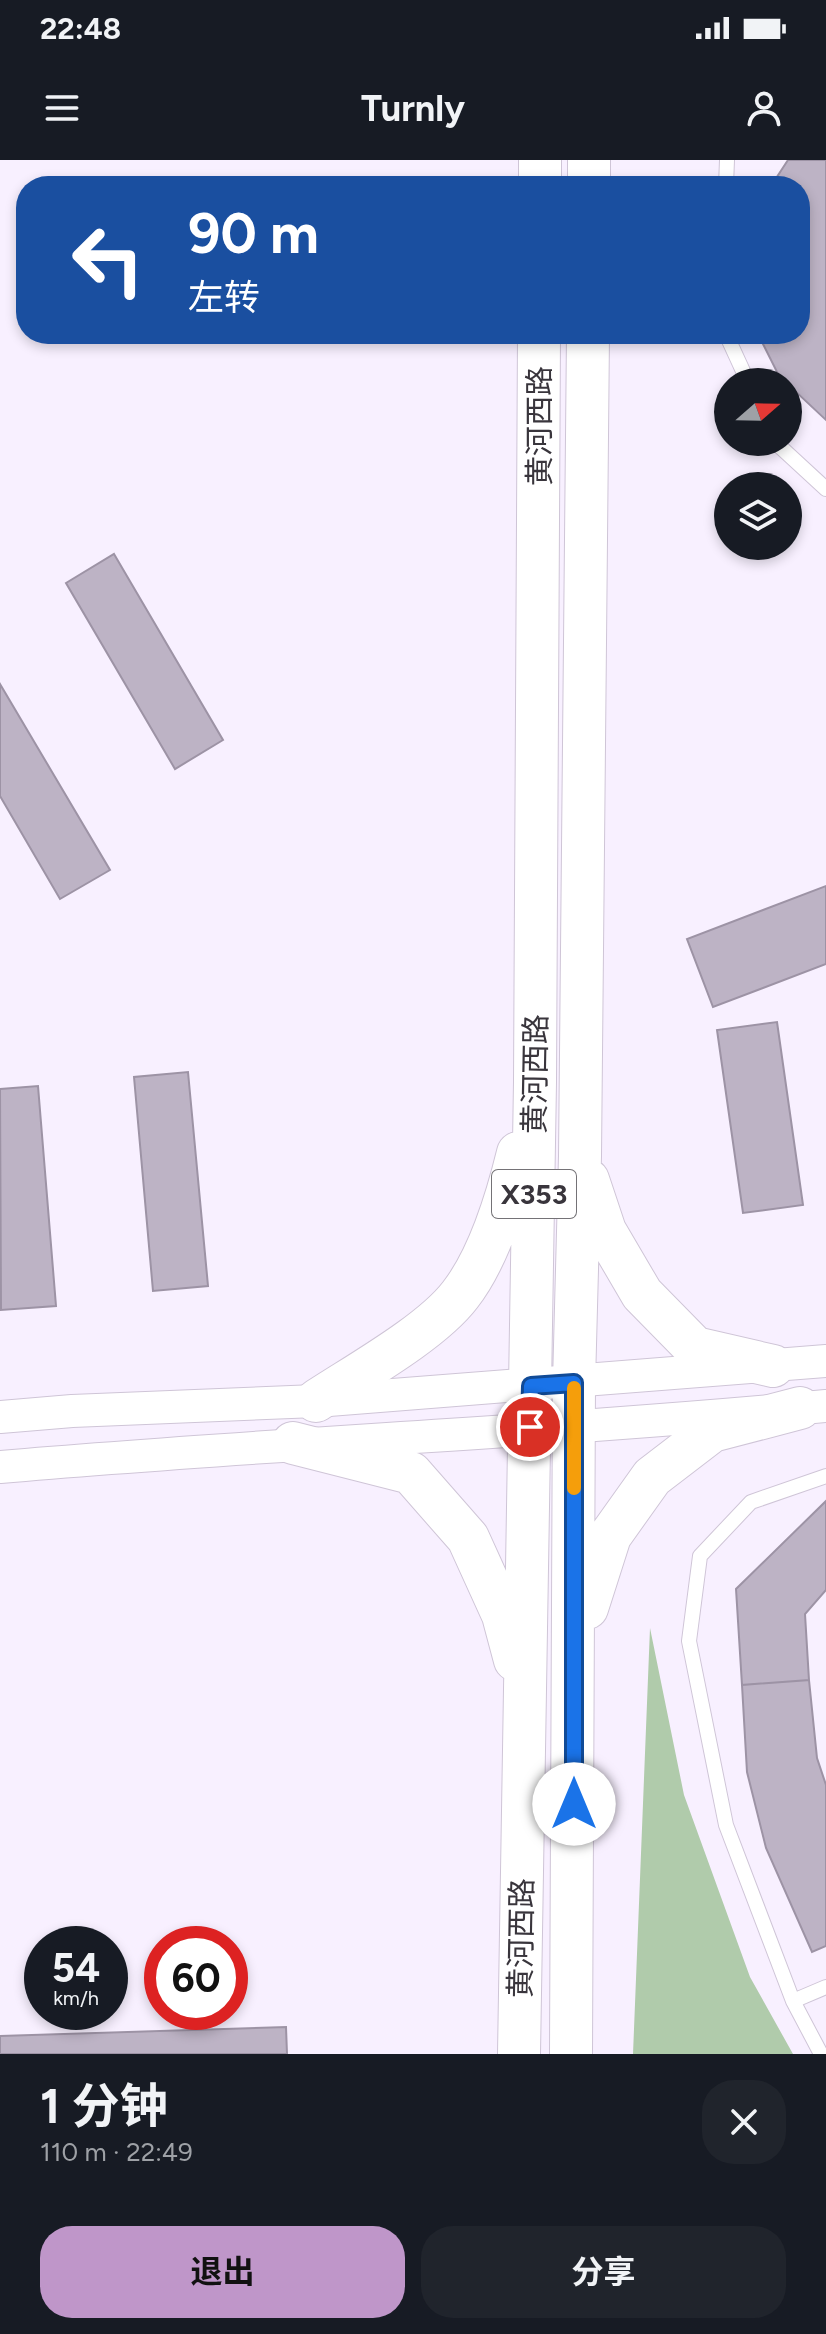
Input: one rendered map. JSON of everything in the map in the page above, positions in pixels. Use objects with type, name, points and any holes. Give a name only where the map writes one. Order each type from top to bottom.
[{"type":"main road","name":"黄河西路","points":[[519,2054],[535,1082],[539,344]]},
{"type":"main road","name":"黄河西路","points":[[571,2054],[574,1383],[580,1156],[588,344]]},
{"type":"main road","points":[[316,1401],[404,1344],[460,1295],[504,1211],[535,1082]]},
{"type":"main road","points":[[580,1156],[605,1231],[642,1294],[695,1348],[773,1366]]},
{"type":"main road","points":[[575,1647],[610,1536],[652,1477],[712,1431],[813,1407]]},
{"type":"main road","points":[[293,1443],[411,1473],[468,1538],[503,1615],[527,1702]]},
{"type":"street","points":[[0,1417],[316,1401],[826,1361]]},
{"type":"street","points":[[0,1467],[813,1407]]},
{"type":"lane","points":[[731,344],[742,368]]},
{"type":"lane","points":[[790,456],[826,489]]},
{"type":"lane","points":[[821,2054],[793,2001],[726,1825],[689,1641],[700,1556],[751,1502],[826,1476]]},
{"type":"lane","points":[[793,2001],[826,1987]]},
{"type":"green space","points":[[650,1628],[684,1795],[750,1977],[793,2054],[633,2054]]},
{"type":"building","points":[[788,160],[826,160],[826,420],[802,398],[802,368],[775,368],[763,344],[810,344],[810,176],[778,176]]},
{"type":"building","points":[[114,554],[223,740],[175,769],[66,583]]},
{"type":"building","points":[[0,684],[110,870],[60,899],[0,796]]},
{"type":"building","points":[[826,886],[826,964],[713,1007],[687,939]]},
{"type":"building","points":[[777,1022],[803,1205],[743,1213],[717,1030]]},
{"type":"building","points":[[188,1072],[208,1286],[153,1291],[134,1077]]},
{"type":"building","points":[[38,1086],[56,1306],[1,1310],[0,1089]]},
{"type":"building","points":[[826,1501],[826,1590],[805,1614],[809,1680],[742,1685],[736,1589]]},
{"type":"building","points":[[809,1680],[817,1758],[826,1785],[826,1946],[812,1952],[766,1848],[747,1772],[742,1685]]},
{"type":"building","points":[[286,2027],[287,2054],[0,2054],[0,2036]]},
{"type":"slow traffic","points":[[574,1388],[574,1488]]},
{"type":"route","points":[[530,1427],[531,1386],[574,1383],[574,1804]]}]
